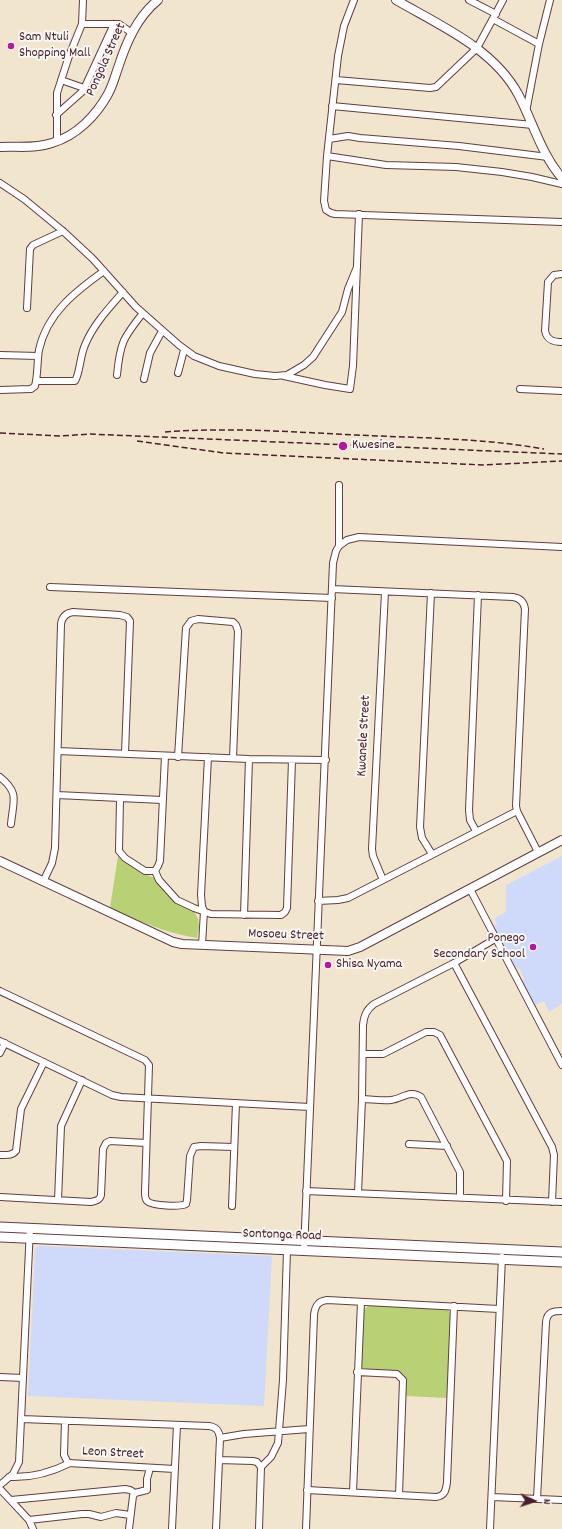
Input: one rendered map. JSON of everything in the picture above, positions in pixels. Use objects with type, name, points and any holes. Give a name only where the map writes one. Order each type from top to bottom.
[{"type":"main road","name":"Sontonga Road","points":[[0,1227],[562,1252]]},
{"type":"main road","name":"Sontonga Road","points":[[0,1237],[562,1262]]},
{"type":"street","points":[[57,141],[57,93],[69,56],[82,24],[83,0]]},
{"type":"street","name":"Pongola Street","points":[[0,146],[42,145],[57,141],[80,128],[100,107],[108,93],[132,33],[141,18],[158,0]]},
{"type":"street","points":[[354,0],[343,31],[338,56],[327,156],[324,201],[326,210],[335,214],[562,222]]},
{"type":"street","points":[[396,0],[477,48],[508,78],[518,94],[548,157],[562,178]]},
{"type":"street","points":[[469,0],[539,44]]},
{"type":"street","points":[[336,80],[434,87],[440,84],[477,48],[503,0]]},
{"type":"street","points":[[526,112],[539,44],[550,0]]},
{"type":"street","points":[[82,24],[119,24],[132,33]]},
{"type":"street","points":[[56,115],[77,97],[84,88],[114,24]]},
{"type":"street","points":[[61,80],[84,88]]},
{"type":"street","points":[[332,106],[533,125]]},
{"type":"street","points":[[329,139],[348,136],[459,146],[548,157]]},
{"type":"street","points":[[327,156],[386,165],[456,167],[494,171],[532,177],[562,184]]},
{"type":"street","points":[[0,183],[24,199],[63,231],[93,259],[143,313],[184,350],[200,359],[219,366],[267,376],[293,372],[304,365],[316,352],[342,312],[348,289],[357,267]]},
{"type":"street","points":[[281,375],[350,389],[353,366],[360,214]]},
{"type":"street","points":[[27,308],[30,249],[33,245],[63,231]]},
{"type":"street","points":[[0,390],[32,388],[36,386],[38,356],[42,340],[57,312],[71,296],[104,271]]},
{"type":"street","points":[[562,274],[554,275],[548,282],[545,331],[550,340],[562,342]]},
{"type":"street","points":[[36,381],[75,381],[81,355],[87,339],[100,320],[123,292]]},
{"type":"street","points":[[117,375],[123,340],[128,331],[143,313]]},
{"type":"street","points":[[144,379],[150,353],[162,331]]},
{"type":"street","points":[[178,373],[184,350]]},
{"type":"street","points":[[0,355],[38,356]]},
{"type":"street","points":[[520,390],[562,391]]},
{"type":"street","points":[[339,485],[339,546]]},
{"type":"street","points":[[304,1251],[334,556],[339,546],[347,540],[359,538],[562,547]]},
{"type":"street","points":[[50,587],[332,598]]},
{"type":"street","points":[[332,589],[517,598],[525,605],[516,801],[517,811],[538,852]]},
{"type":"street","name":"Kwanele Street","points":[[383,880],[373,856],[372,849],[385,592]]},
{"type":"street","points":[[431,593],[420,827],[422,838],[432,854]]},
{"type":"street","points":[[476,832],[470,820],[469,810],[478,595]]},
{"type":"street","points":[[43,882],[54,854],[57,795],[61,624],[65,615],[73,612],[120,614],[127,616],[130,621],[125,753]]},
{"type":"street","points":[[178,756],[186,628],[191,620],[198,619],[233,622],[238,631],[233,758]]},
{"type":"street","points":[[58,751],[249,759],[326,760]]},
{"type":"street","points":[[155,871],[160,861],[165,756]]},
{"type":"street","points":[[202,945],[204,911],[201,895],[208,757]]},
{"type":"street","points":[[244,915],[249,759]]},
{"type":"street","points":[[155,871],[160,880],[177,900],[187,906],[212,914],[279,916],[284,914],[286,910],[292,760]]},
{"type":"street","points":[[0,777],[8,784],[13,792],[11,824]]},
{"type":"street","points":[[57,795],[162,800]]},
{"type":"street","points":[[120,799],[119,851],[125,858],[142,870],[148,872],[155,871]]},
{"type":"street","points":[[318,901],[345,899],[517,811]]},
{"type":"street","name":"Mosoeu Street","points":[[0,861],[164,939],[178,943],[348,951],[355,949],[562,840]]},
{"type":"street","points":[[470,889],[562,1064]]},
{"type":"street","points":[[358,1193],[364,1020],[366,1013],[370,1007],[454,963],[495,939]]},
{"type":"street","points":[[454,963],[552,1148],[554,1155],[552,1202]]},
{"type":"street","points":[[0,992],[146,1061],[150,1067],[145,1195],[148,1201],[155,1204],[183,1205],[187,1202],[190,1156],[194,1147],[234,1148]]},
{"type":"street","points":[[363,1054],[383,1054],[426,1032],[434,1032],[440,1035],[507,1161],[506,1201]]},
{"type":"street","points":[[0,1053],[2,1042],[117,1097],[310,1107]]},
{"type":"street","points":[[0,1155],[12,1155],[16,1151],[21,1109],[44,1062]]},
{"type":"street","points":[[58,1200],[61,1126],[82,1080]]},
{"type":"street","points":[[362,1099],[391,1100],[410,1094],[418,1095],[423,1100],[461,1173],[460,1198]]},
{"type":"street","points":[[232,1206],[236,1104]]},
{"type":"street","points":[[0,1198],[91,1202],[99,1200],[102,1195],[103,1149],[106,1143],[110,1141],[146,1143]]},
{"type":"street","points":[[409,1144],[447,1146]]},
{"type":"street","points":[[306,1191],[506,1201],[562,1202]]},
{"type":"street","points":[[0,1485],[15,1471],[19,1462],[30,1228]]},
{"type":"street","points":[[490,1529],[502,1249]]},
{"type":"street","points":[[261,1467],[277,1449],[280,1431],[287,1250]]},
{"type":"street","points":[[306,1529],[315,1308],[318,1303],[324,1301],[361,1302],[499,1309]]},
{"type":"street","points":[[353,1492],[361,1302]]},
{"type":"street","points":[[307,1490],[439,1496],[442,1496],[446,1491],[454,1306]]},
{"type":"street","points":[[537,1500],[546,1322],[550,1312],[562,1311]]},
{"type":"street","points":[[358,1372],[396,1374],[403,1380],[398,1495]]},
{"type":"street","points":[[0,1377],[23,1378]]},
{"type":"street","points":[[21,1419],[214,1427],[219,1431],[220,1438],[216,1529]]},
{"type":"street","name":"Leon Street","points":[[66,1421],[64,1457],[67,1462],[175,1469]]},
{"type":"street","points":[[172,1529],[177,1425]]},
{"type":"street","points":[[220,1438],[309,1429]]},
{"type":"street","points":[[219,1460],[253,1461],[257,1462],[261,1467],[259,1529]]},
{"type":"street","points":[[9,1477],[20,1478],[30,1476],[58,1469],[70,1463]]},
{"type":"street","points":[[11,1500],[127,1489],[135,1493],[147,1490],[147,1479],[150,1468]]},
{"type":"street","points":[[0,1488],[30,1520],[34,1529]]},
{"type":"street","points":[[129,1529],[132,1498],[135,1493]]},
{"type":"street","points":[[492,1497],[562,1500]]},
{"type":"street","points":[[30,1520],[82,1514],[92,1514],[101,1517],[116,1513],[130,1515]]},
{"type":"shaded area","name":"Ponego Secondary School","points":[[562,856],[562,1004],[549,1012],[544,1001],[535,1005],[523,983],[524,978],[520,969],[516,968],[493,926],[497,924],[495,918],[506,912],[506,885]]},
{"type":"shaded area","points":[[36,1247],[272,1256],[264,1406],[28,1396],[35,1250]]},
{"type":"green space","points":[[118,856],[144,874],[155,878],[166,894],[175,901],[194,911],[198,919],[199,926],[197,938],[163,930],[110,908]]},
{"type":"green space","points":[[370,1305],[444,1308],[449,1311],[451,1317],[447,1398],[405,1396],[406,1383],[402,1374],[398,1372],[361,1369],[363,1310]]},
{"type":"railway","points":[[165,432],[213,430],[285,431],[474,441],[521,445],[544,449]]},
{"type":"railway","points":[[0,433],[61,436],[90,434],[562,454]]},
{"type":"railway","points":[[137,441],[224,453],[483,465],[562,461]]},
{"type":"place","name":"Sam Ntuli Shopping Mall","points":[[11,46]]},
{"type":"place","name":"Kwesine","points":[[343,446]]},
{"type":"place","name":"Ponego Secondary School","points":[[533,947]]},
{"type":"place","name":"Shisa Nyama","points":[[328,965]]}]
